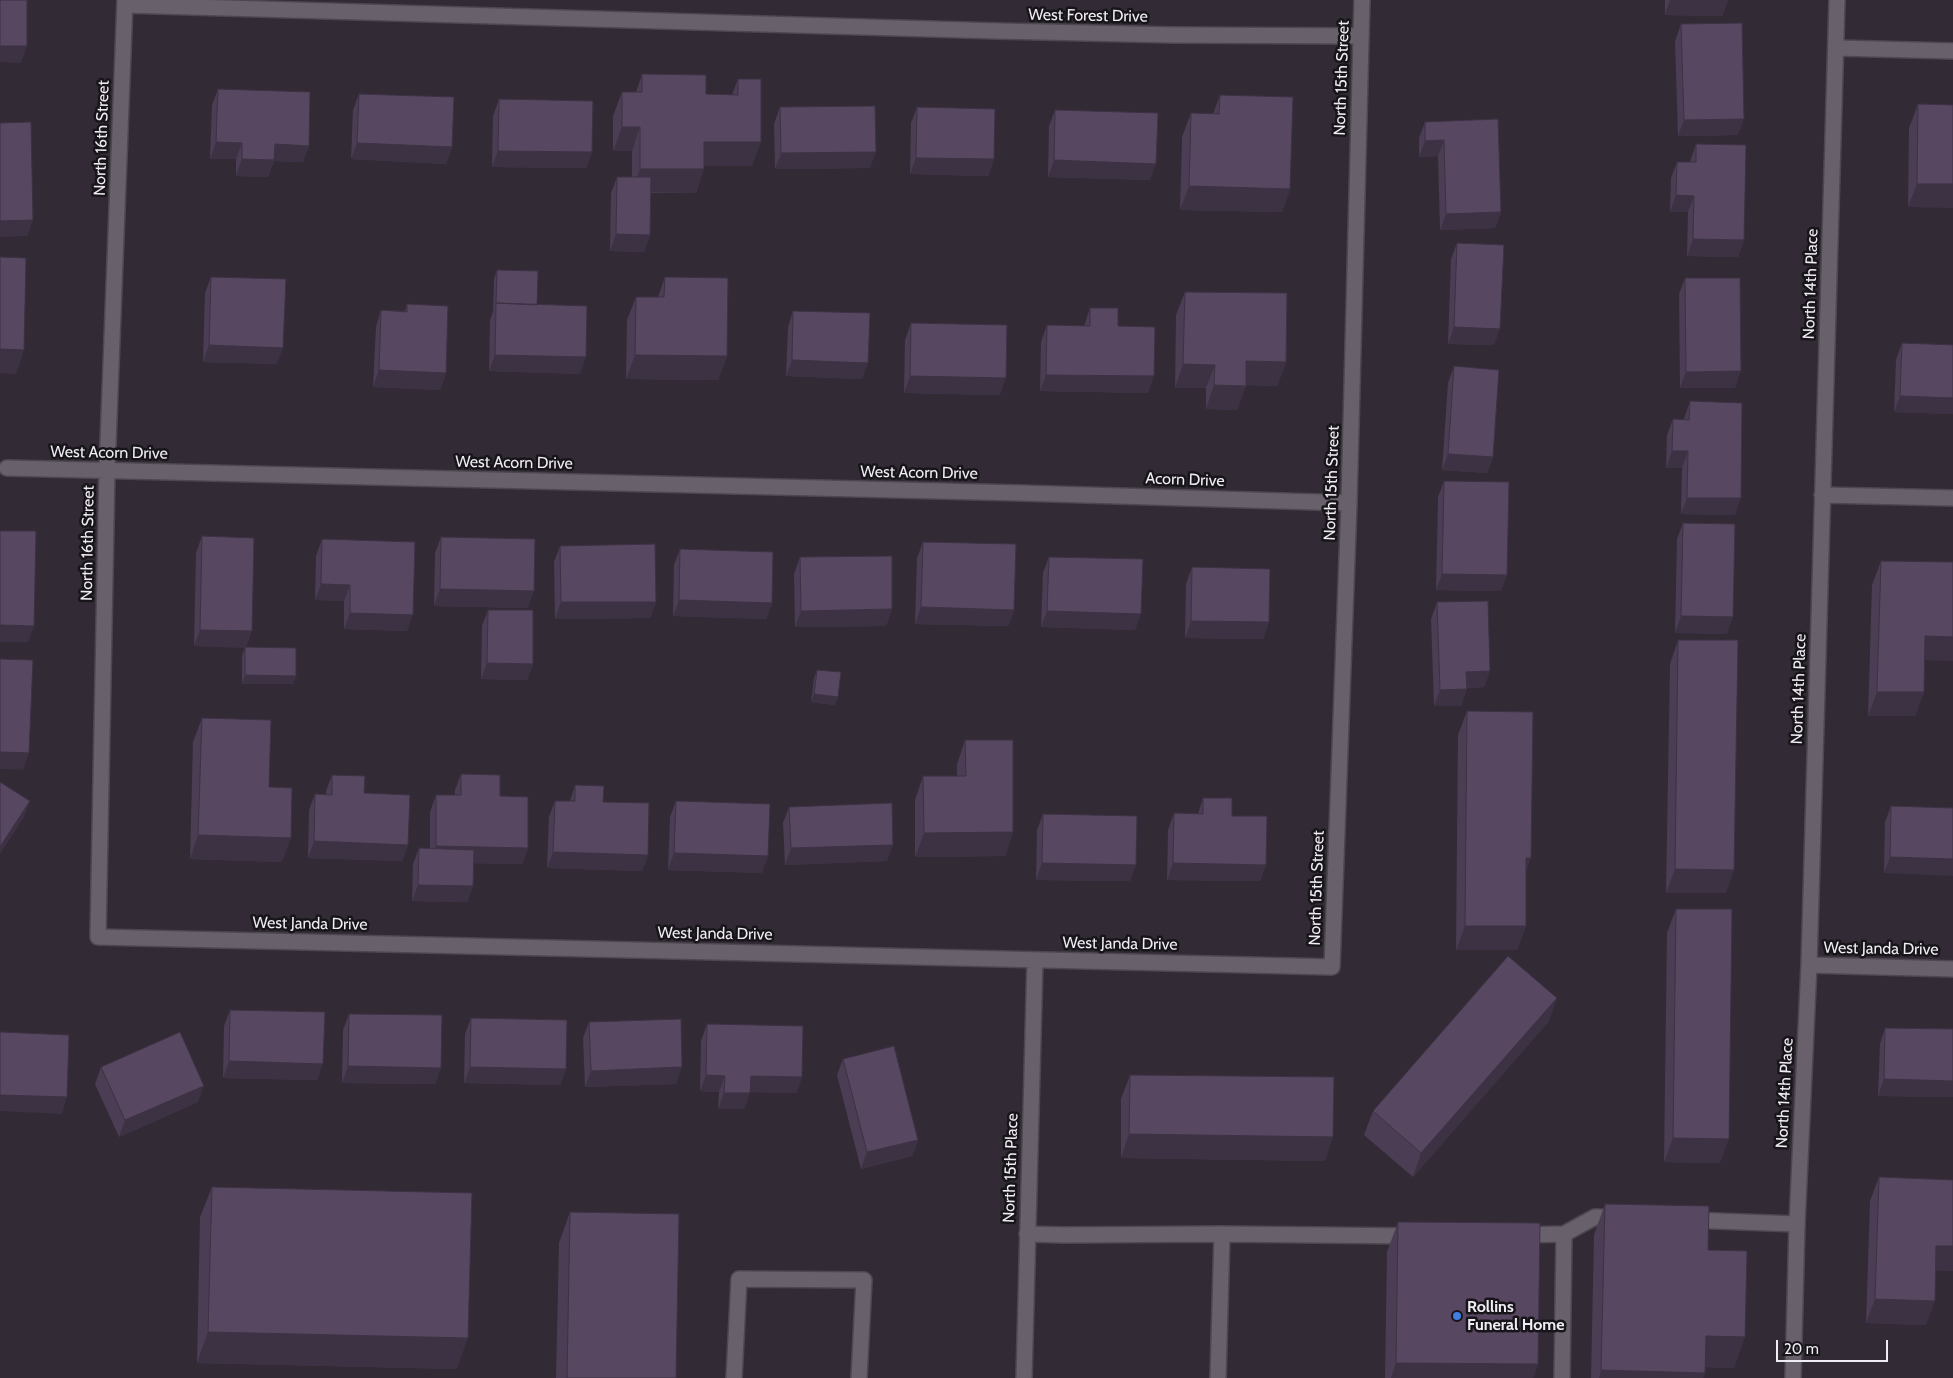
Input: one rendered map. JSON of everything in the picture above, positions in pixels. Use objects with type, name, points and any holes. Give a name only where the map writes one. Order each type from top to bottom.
[{"type":"street","name":"North 15th Street","points":[[1332,967],[1349,503],[1362,0]]},
{"type":"street","name":"North 14th Place","points":[[1793,1378],[1797,1224],[1809,965],[1837,0]]},
{"type":"street","name":"West Forest Drive","points":[[125,2],[998,31],[1174,35],[1360,36]]},
{"type":"street","name":"North 16th Street","points":[[98,936],[108,470],[125,2]]},
{"type":"street","points":[[1837,48],[1953,51]]},
{"type":"street","name":"West Acorn Drive","points":[[8,468],[1020,493]]},
{"type":"street","name":"Acorn Drive","points":[[1020,493],[1349,503]]},
{"type":"street","points":[[1822,495],[1953,498]]},
{"type":"street","name":"West Janda Drive","points":[[98,936],[1332,967]]},
{"type":"street","name":"North 15th Place","points":[[1024,1378],[1035,960]]},
{"type":"street","name":"West Janda Drive","points":[[1809,965],[1953,969]]},
{"type":"street","points":[[1509,1238],[1564,1234],[1595,1217],[1634,1218]]},
{"type":"street","points":[[1672,1220],[1797,1224]]},
{"type":"street","points":[[1027,1234],[1063,1236],[1222,1234],[1423,1236]]},
{"type":"street","points":[[1218,1378],[1222,1234]]},
{"type":"street","points":[[1562,1378],[1564,1234]]},
{"type":"street","points":[[734,1378],[738,1278],[864,1280],[859,1378]]},
{"type":"building","points":[[0,0],[27,0],[27,46],[0,46]]},
{"type":"building","points":[[1742,23],[1744,119],[1684,120],[1681,24]]},
{"type":"building","points":[[642,74],[706,75],[706,94],[738,95],[738,79],[761,79],[761,142],[704,142],[704,169],[640,169],[640,127],[622,127],[622,92],[642,92]]},
{"type":"building","points":[[218,89],[310,92],[309,146],[275,144],[274,160],[242,159],[242,143],[216,142]]},
{"type":"building","points":[[359,94],[454,97],[452,147],[357,143]]},
{"type":"building","points":[[1220,95],[1293,97],[1290,189],[1189,186],[1191,113],[1219,114]]},
{"type":"building","points":[[499,99],[593,101],[592,152],[498,151]]},
{"type":"building","points":[[1918,104],[1953,105],[1953,184],[1917,184]]},
{"type":"building","points":[[875,106],[876,152],[781,153],[780,107]]},
{"type":"building","points":[[917,107],[995,109],[994,159],[916,158]]},
{"type":"building","points":[[1055,110],[1158,113],[1156,164],[1054,160]]},
{"type":"building","points":[[1498,119],[1501,212],[1446,214],[1444,140],[1425,141],[1425,122]]},
{"type":"building","points":[[31,122],[33,220],[0,221],[0,123]]},
{"type":"building","points":[[1696,144],[1746,145],[1744,240],[1693,239],[1694,196],[1676,195],[1677,162],[1696,162]]},
{"type":"building","points":[[617,177],[651,177],[650,235],[616,234]]},
{"type":"building","points":[[1457,243],[1504,245],[1500,329],[1454,327]]},
{"type":"building","points":[[0,257],[26,258],[24,350],[0,349]]},
{"type":"building","points":[[497,270],[538,271],[537,305],[496,303]]},
{"type":"building","points":[[211,277],[286,279],[283,348],[209,345]]},
{"type":"building","points":[[665,277],[728,278],[727,356],[635,355],[636,297],[664,297]]},
{"type":"building","points":[[1685,278],[1740,278],[1741,371],[1686,372]]},
{"type":"building","points":[[1185,292],[1287,293],[1286,362],[1246,361],[1246,386],[1214,385],[1215,365],[1183,364]]},
{"type":"building","points":[[496,303],[587,306],[586,357],[495,355]]},
{"type":"building","points":[[407,304],[448,306],[446,373],[379,370],[381,310],[407,312]]},
{"type":"building","points":[[1090,308],[1118,308],[1118,326],[1155,327],[1154,376],[1046,375],[1047,325],[1090,326]]},
{"type":"building","points":[[793,311],[870,313],[868,363],[792,360]]},
{"type":"building","points":[[911,323],[1007,325],[1006,378],[910,376]]},
{"type":"building","points":[[1902,343],[1953,345],[1953,398],[1900,396]]},
{"type":"building","points":[[1454,366],[1499,370],[1493,457],[1448,454]]},
{"type":"building","points":[[1690,401],[1742,403],[1741,498],[1687,498],[1688,451],[1672,451],[1673,419],[1689,420]]},
{"type":"building","points":[[1444,481],[1509,482],[1507,575],[1442,574]]},
{"type":"building","points":[[1683,523],[1735,524],[1733,617],[1681,616]]},
{"type":"building","points":[[0,531],[36,531],[34,626],[0,625]]},
{"type":"building","points":[[202,536],[254,538],[252,631],[200,630]]},
{"type":"building","points":[[441,537],[535,539],[534,591],[440,589]]},
{"type":"building","points":[[322,539],[415,542],[413,615],[350,613],[350,585],[321,584]]},
{"type":"building","points":[[923,542],[1016,544],[1014,610],[921,607]]},
{"type":"building","points":[[655,544],[656,602],[561,602],[560,546]]},
{"type":"building","points":[[680,549],[773,552],[772,603],[679,600]]},
{"type":"building","points":[[892,556],[892,609],[801,611],[800,557]]},
{"type":"building","points":[[1049,557],[1143,559],[1141,614],[1047,611]]},
{"type":"building","points":[[1881,561],[1953,562],[1953,637],[1925,636],[1924,692],[1877,692]]},
{"type":"building","points":[[1192,567],[1270,569],[1269,622],[1191,621]]},
{"type":"building","points":[[1488,601],[1490,671],[1466,672],[1467,689],[1440,690],[1437,602]]},
{"type":"building","points":[[488,610],[533,610],[533,664],[487,663]]},
{"type":"building","points":[[1678,640],[1738,640],[1734,870],[1675,869]]},
{"type":"building","points":[[245,647],[296,648],[296,676],[245,675]]},
{"type":"building","points":[[0,659],[33,660],[29,753],[0,752]]},
{"type":"building","points":[[817,670],[841,672],[838,697],[814,694]]},
{"type":"building","points":[[1467,711],[1533,712],[1531,858],[1526,858],[1526,926],[1465,926]]},
{"type":"building","points":[[202,718],[271,720],[269,787],[292,788],[291,838],[198,835]]},
{"type":"building","points":[[965,740],[1013,740],[1013,832],[924,833],[923,776],[966,776]]},
{"type":"building","points":[[461,774],[500,775],[500,796],[528,797],[528,848],[436,846],[436,795],[461,795]]},
{"type":"building","points":[[332,775],[365,776],[364,793],[410,795],[408,845],[314,841],[315,794],[332,795]]},
{"type":"building","points":[[0,782],[30,801],[0,847]]},
{"type":"building","points":[[575,785],[604,786],[603,802],[649,803],[648,855],[553,852],[555,801],[575,801]]},
{"type":"building","points":[[1203,798],[1232,798],[1232,816],[1267,816],[1266,865],[1173,863],[1174,813],[1203,814]]},
{"type":"building","points":[[676,801],[770,804],[768,856],[674,853]]},
{"type":"building","points":[[892,803],[893,845],[791,848],[789,807]]},
{"type":"building","points":[[1891,806],[1953,808],[1953,859],[1890,857]]},
{"type":"building","points":[[1043,814],[1137,816],[1136,865],[1042,863]]},
{"type":"building","points":[[419,848],[474,850],[473,886],[418,885]]},
{"type":"building","points":[[1676,909],[1732,909],[1729,1139],[1673,1138]]},
{"type":"building","points":[[1508,956],[1557,998],[1421,1153],[1373,1111]]},
{"type":"building","points":[[230,1010],[325,1012],[323,1064],[229,1061]]},
{"type":"building","points":[[349,1014],[442,1015],[441,1068],[348,1066]]},
{"type":"building","points":[[471,1018],[567,1020],[566,1069],[470,1067]]},
{"type":"building","points":[[681,1019],[682,1067],[591,1071],[589,1022]]},
{"type":"building","points":[[707,1024],[803,1026],[802,1077],[751,1076],[750,1093],[724,1093],[725,1076],[706,1075]]},
{"type":"building","points":[[1885,1028],[1953,1029],[1953,1081],[1884,1079]]},
{"type":"building","points":[[0,1032],[69,1035],[67,1097],[0,1095]]},
{"type":"building","points":[[180,1032],[204,1086],[125,1120],[101,1067]]},
{"type":"building","points":[[894,1046],[918,1140],[867,1152],[843,1059]]},
{"type":"building","points":[[1130,1075],[1334,1077],[1333,1137],[1129,1134]]},
{"type":"building","points":[[1879,1177],[1953,1180],[1953,1246],[1936,1246],[1935,1301],[1875,1299]]},
{"type":"building","points":[[212,1187],[472,1193],[468,1338],[208,1332]]},
{"type":"building","points":[[1605,1204],[1709,1206],[1708,1250],[1747,1251],[1745,1337],[1706,1336],[1705,1373],[1601,1370]]},
{"type":"building","points":[[570,1212],[679,1214],[676,1378],[567,1378]]},
{"type":"building","name":"Rollins Funeral Home","points":[[1398,1222],[1540,1223],[1538,1364],[1396,1363]]},
{"type":"place","name":"Rollins Funeral Home","points":[[1457,1316]]}]
